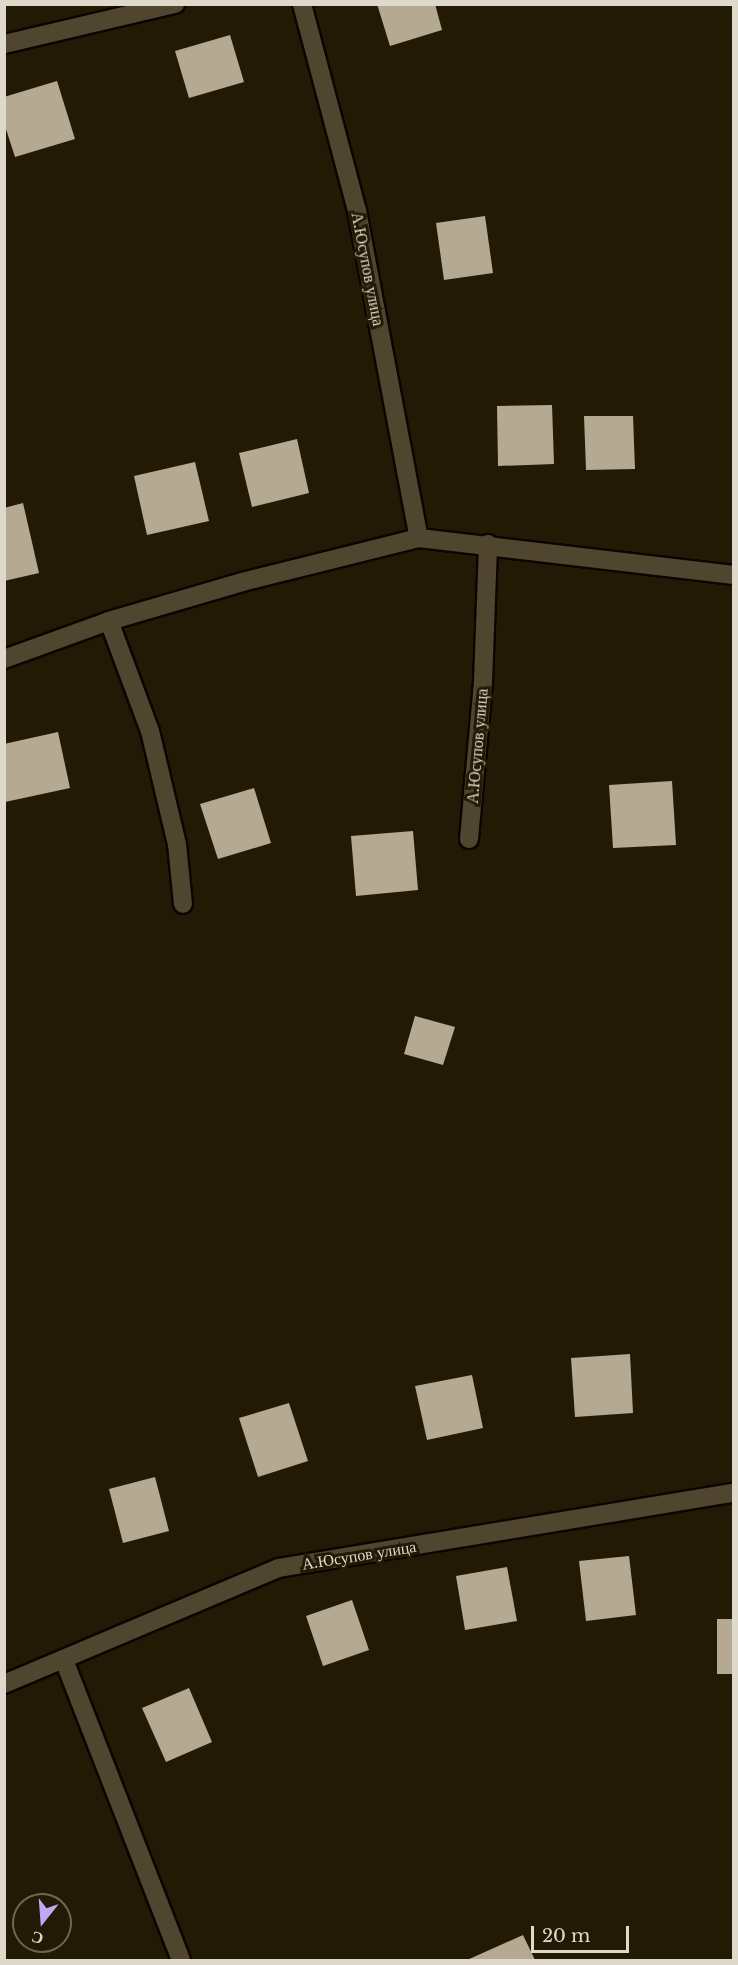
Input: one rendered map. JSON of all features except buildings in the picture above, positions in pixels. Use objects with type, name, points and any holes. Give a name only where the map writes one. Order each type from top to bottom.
[{"type":"street","points":[[4,44],[175,4]]},
{"type":"street","name":"А.Юсупов улица","points":[[302,4],[357,211],[419,538]]},
{"type":"street","points":[[4,659],[109,621],[242,582],[419,538],[488,544],[734,575]]},
{"type":"street","name":"А.Юсупов улица","points":[[469,839],[483,682],[488,544]]},
{"type":"street","points":[[109,621],[150,731],[177,844],[183,904]]},
{"type":"street","name":"А.Юсупов улица","points":[[4,1684],[279,1568],[734,1493]]},
{"type":"street","points":[[64,1660],[181,1960]]}]
